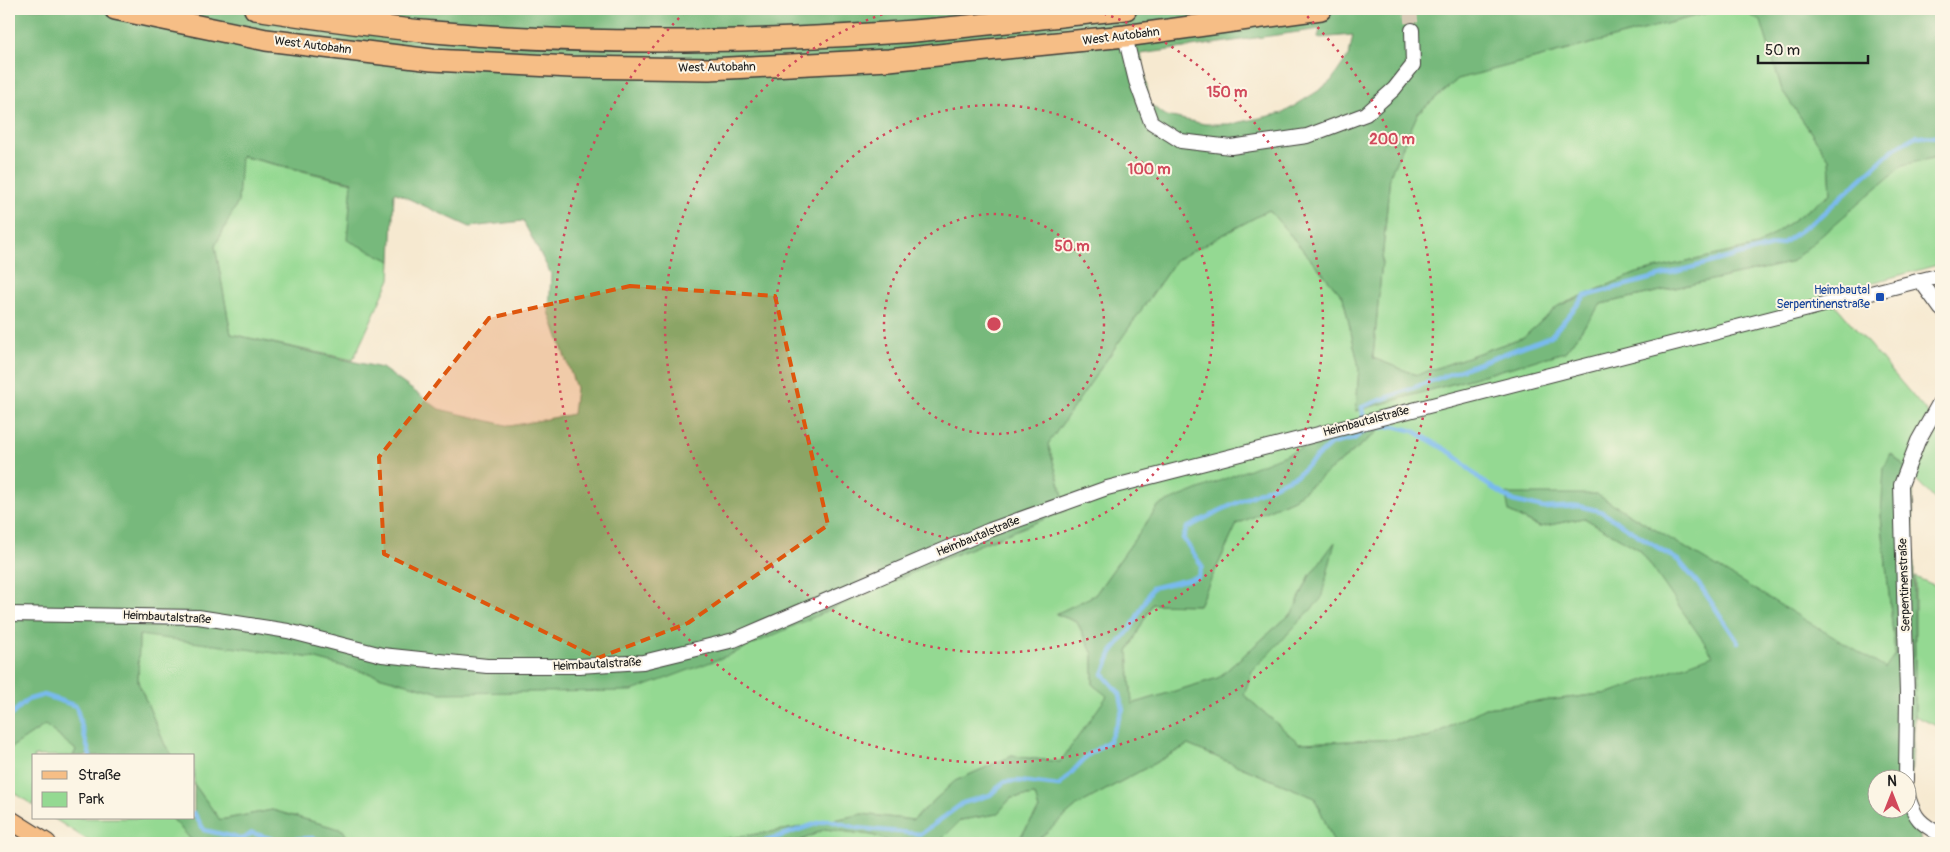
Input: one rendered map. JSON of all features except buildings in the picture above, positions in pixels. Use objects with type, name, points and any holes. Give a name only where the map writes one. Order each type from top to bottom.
[{"type":"highway","name":"West Autobahn","points":[[115,9],[266,40],[432,60],[572,67],[709,68],[889,60],[1125,36],[1321,9]]},
{"type":"highway","points":[[255,9],[340,22],[434,32],[580,40],[713,40],[887,33],[1126,9]]},
{"type":"main road","points":[[9,819],[46,843]]},
{"type":"street","points":[[1125,36],[1136,80],[1151,122],[1182,141],[1231,147],[1307,136],[1366,114],[1394,89],[1413,65],[1412,30]]},
{"type":"street","name":"Heimbautalstraße","points":[[9,614],[198,617],[288,631],[382,656],[487,666],[579,666],[643,662],[734,640],[990,530],[1107,488],[1374,418],[1941,275]]},
{"type":"street","points":[[1920,280],[1941,309]]},
{"type":"street","name":"Serpentinenstraße","points":[[1906,770],[1907,696],[1902,485],[1918,441],[1941,400]]},
{"type":"street","points":[[1918,818],[1927,827],[1941,835]]},
{"type":"highlighted area","points":[[630,286],[775,296],[828,525],[688,623],[598,658],[384,554],[379,457],[489,318]]},
{"type":"green space","points":[[9,9],[1722,9],[1458,79],[1418,113],[1390,175],[1373,358],[1417,375],[1524,337],[1558,306],[1637,273],[1757,246],[1831,193],[1829,159],[1782,90],[1761,21],[1739,9],[1941,9],[1941,156],[1903,165],[1790,263],[1601,304],[1565,352],[1356,411],[1359,367],[1343,297],[1269,210],[1176,260],[1048,444],[1067,510],[934,563],[727,656],[632,691],[440,693],[313,658],[139,635],[138,682],[165,745],[172,754],[74,754],[76,750],[45,725],[9,749]],"holes":[[[1320,29],[1318,38],[1353,35],[1349,55],[1331,81],[1283,113],[1232,124],[1205,124],[1167,116],[1150,105],[1141,54]],[[241,156],[352,182],[347,240],[391,261],[394,192],[470,227],[523,221],[551,274],[549,312],[576,388],[573,414],[510,426],[439,409],[382,368],[231,334],[215,246],[238,202]]]},
{"type":"green space","points":[[1722,9],[1739,9],[1761,20],[1782,90],[1829,159],[1831,193],[1757,246],[1637,273],[1558,306],[1524,337],[1417,375],[1373,358],[1390,175],[1418,113],[1458,79]]},
{"type":"green space","points":[[240,156],[352,183],[348,240],[391,261],[390,279],[353,360],[231,334],[215,246],[238,202]]},
{"type":"green space","points":[[1941,156],[1941,264],[1827,295],[1941,429],[1941,506],[1891,453],[1881,515],[1895,654],[1885,669],[1596,494],[1509,512],[1539,527],[1584,518],[1640,550],[1714,655],[1609,693],[1485,708],[1428,738],[1299,743],[1244,695],[1251,671],[1321,599],[1310,575],[1293,612],[1218,678],[1132,704],[1128,651],[1152,604],[1199,605],[1237,524],[1294,499],[1380,430],[1159,505],[1095,595],[1056,614],[1077,622],[1093,654],[1093,685],[1108,696],[1060,762],[1012,756],[955,781],[913,820],[862,814],[796,828],[698,843],[351,843],[343,830],[272,810],[220,820],[195,785],[195,754],[172,754],[165,745],[138,682],[139,634],[313,658],[440,693],[934,563],[1067,510],[1048,444],[1176,260],[1269,210],[1343,297],[1359,367],[1356,411],[1565,352],[1601,304],[1790,263],[1903,164]]},
{"type":"green space","points":[[1381,429],[1294,499],[1237,524],[1199,605],[1152,604],[1128,651],[1132,704],[1218,678],[1293,612],[1310,575],[1335,542],[1321,599],[1252,671],[1244,695],[1299,743],[1428,738],[1485,708],[1609,693],[1713,655],[1640,550],[1584,518],[1540,527],[1509,512],[1506,494],[1596,494],[1885,668],[1895,654],[1881,515],[1884,468],[1891,453],[1913,476],[1915,716],[1912,770],[1868,770],[1868,820],[1917,820],[1921,843],[1334,843],[1315,798],[1188,745],[1078,805],[1034,843],[1016,843],[1039,810],[1035,795],[1011,798],[997,814],[961,820],[938,843],[893,843],[872,835],[825,829],[796,843],[698,843],[796,828],[862,814],[913,820],[955,781],[1012,756],[1060,762],[1107,696],[1093,685],[1093,654],[1077,622],[1056,614],[1095,595],[1159,505],[1335,435]]},
{"type":"green space","points":[[1915,577],[1941,588],[1941,728],[1915,716]]},
{"type":"green space","points":[[45,725],[76,750],[74,754],[32,754],[32,805],[9,789],[9,749]]},
{"type":"green space","points":[[1188,745],[1315,798],[1334,843],[1034,843],[1078,805]]},
{"type":"green space","points":[[195,785],[220,820],[272,810],[343,830],[351,843],[194,843],[174,820],[195,820]]},
{"type":"green space","points":[[1036,795],[1039,809],[1016,843],[938,843],[961,820],[997,814],[1011,798]]},
{"type":"green space","points":[[56,820],[174,820],[194,843],[92,843]]},
{"type":"green space","points":[[825,829],[872,835],[893,843],[796,843]]},
{"type":"waterway","points":[[1364,421],[1362,407],[1551,336],[1585,296],[1783,243],[1819,217],[1895,148],[1916,136],[1941,137]]},
{"type":"waterway","points":[[760,843],[827,820],[857,828],[921,834],[963,803],[990,795],[1004,782],[1018,781],[1059,786],[1088,755],[1109,741],[1123,709],[1120,694],[1103,674],[1112,652],[1131,628],[1152,588],[1198,577],[1202,566],[1183,538],[1187,528],[1297,475],[1331,444],[1354,439],[1365,430],[1394,426],[1414,431],[1453,454],[1482,481],[1513,501],[1544,508],[1579,506],[1600,511],[1679,561],[1701,587],[1738,642]]},
{"type":"waterway","points":[[9,717],[27,700],[44,695],[76,706],[89,754]]},
{"type":"waterway","points":[[195,815],[204,830],[243,839],[252,833],[276,840],[312,838],[331,843]]},
{"type":"tunnel","points":[[1410,9],[1412,30]]},
{"type":"place","name":"Heimbautal Serpentinenstraße","points":[[1880,297]]}]
